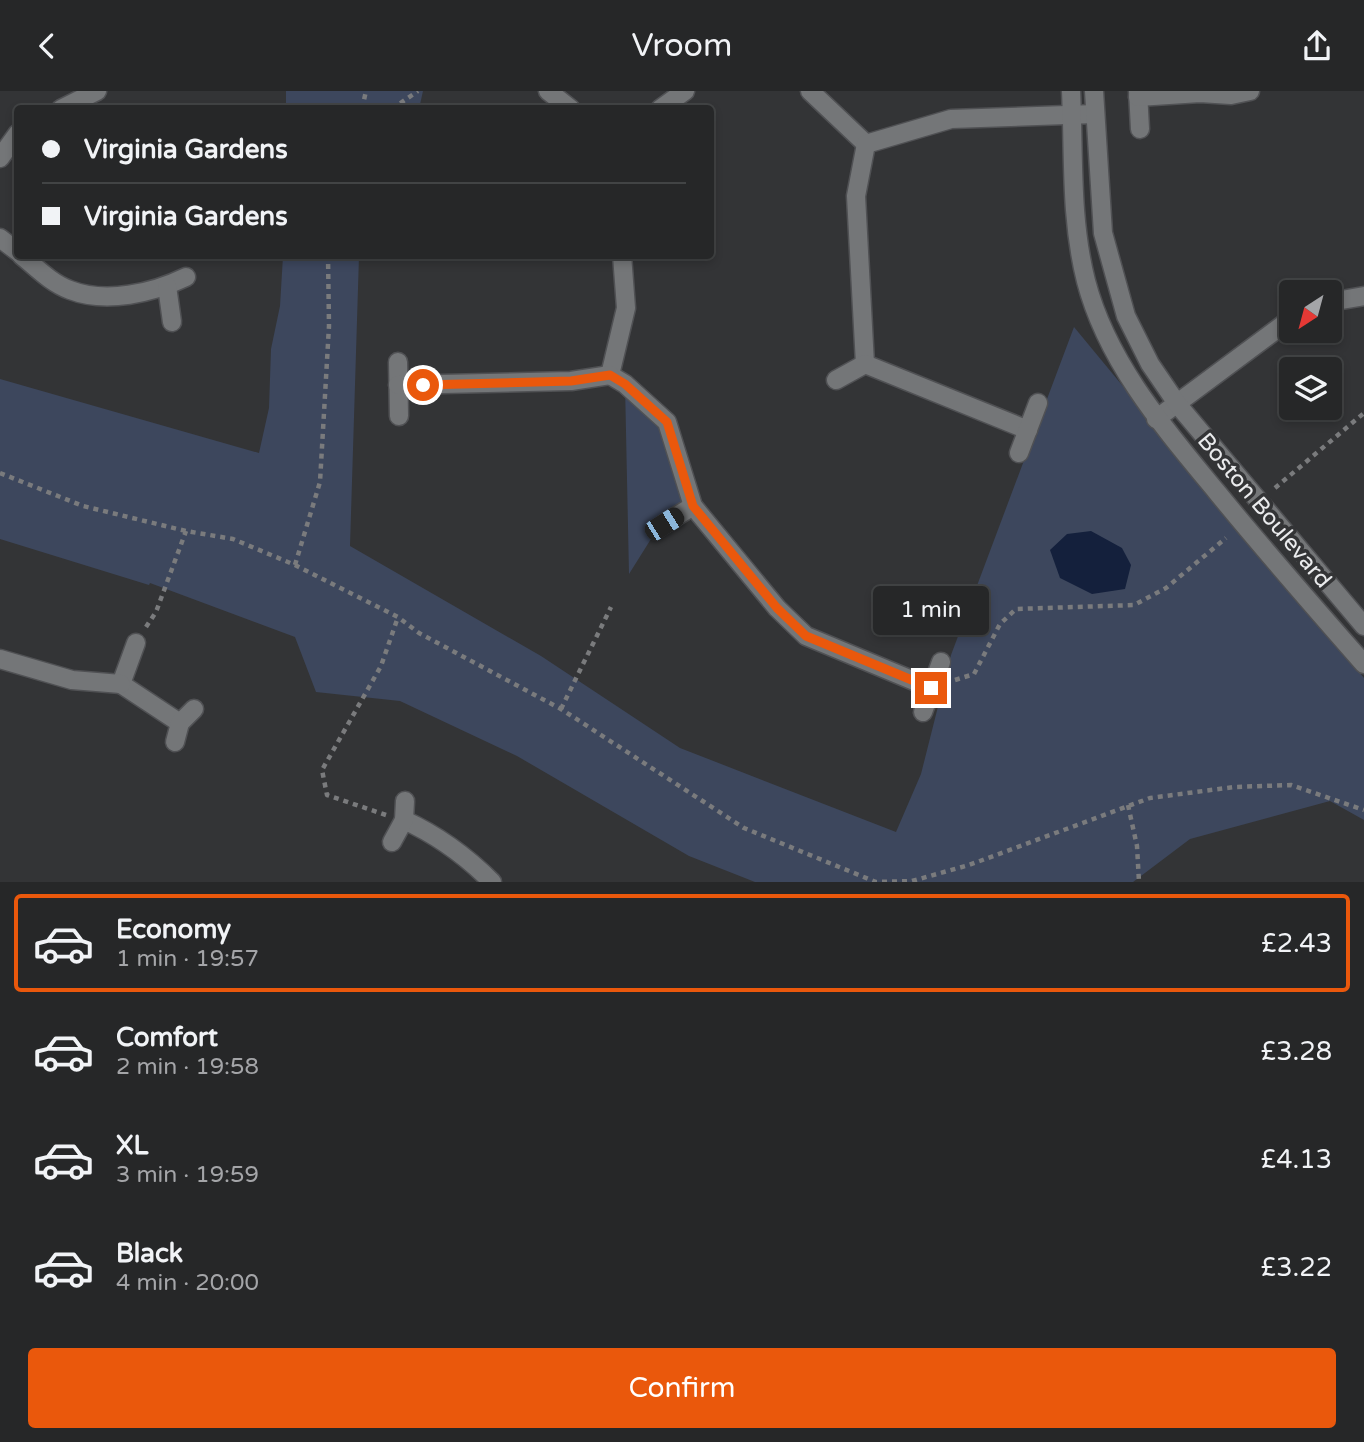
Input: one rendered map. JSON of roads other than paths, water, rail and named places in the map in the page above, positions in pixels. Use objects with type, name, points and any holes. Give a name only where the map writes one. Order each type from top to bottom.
[{"type":"street","points":[[69,105],[97,91]]},
{"type":"street","points":[[548,91],[566,105]]},
{"type":"street","points":[[666,105],[685,91]]},
{"type":"street","points":[[810,91],[866,144]]},
{"type":"street","name":"Boston Boulevard","points":[[1071,91],[1076,235],[1086,283],[1102,325],[1126,373],[1156,419],[1364,664]]},
{"type":"street","name":"Boston Boulevard","points":[[1094,91],[1101,220],[1113,276],[1126,316],[1150,364],[1178,405],[1364,626]]},
{"type":"street","points":[[1140,129],[1138,94],[1231,95],[1250,91]]},
{"type":"street","points":[[866,144],[951,119],[1095,114]]},
{"type":"street","points":[[0,157],[14,138]]},
{"type":"street","points":[[865,364],[856,196],[866,144]]},
{"type":"street","points":[[0,238],[14,250]]},
{"type":"street","points":[[25,259],[52,281],[87,295],[126,294],[167,286],[186,277]]},
{"type":"street","points":[[610,375],[626,308],[622,259]]},
{"type":"street","points":[[167,286],[172,322]]},
{"type":"street","points":[[1342,300],[1364,296]]},
{"type":"street","points":[[1156,419],[1279,327]]},
{"type":"street","points":[[398,362],[399,417]]},
{"type":"street","points":[[836,380],[865,364]]},
{"type":"street","points":[[865,364],[1028,430]]},
{"type":"street","points":[[398,386],[571,381],[610,375],[625,384],[667,422],[693,506],[777,608],[806,636],[936,676],[923,712]]},
{"type":"street","points":[[1019,453],[1038,403]]},
{"type":"street","points":[[664,524],[693,506]]},
{"type":"street","points":[[121,684],[136,643]]},
{"type":"street","points":[[0,659],[72,680],[121,684],[180,723]]},
{"type":"street","points":[[175,742],[180,723],[194,709]]},
{"type":"street","points":[[392,842],[404,820],[405,801]]},
{"type":"street","points":[[404,820],[428,831],[475,865],[492,882]]}]
